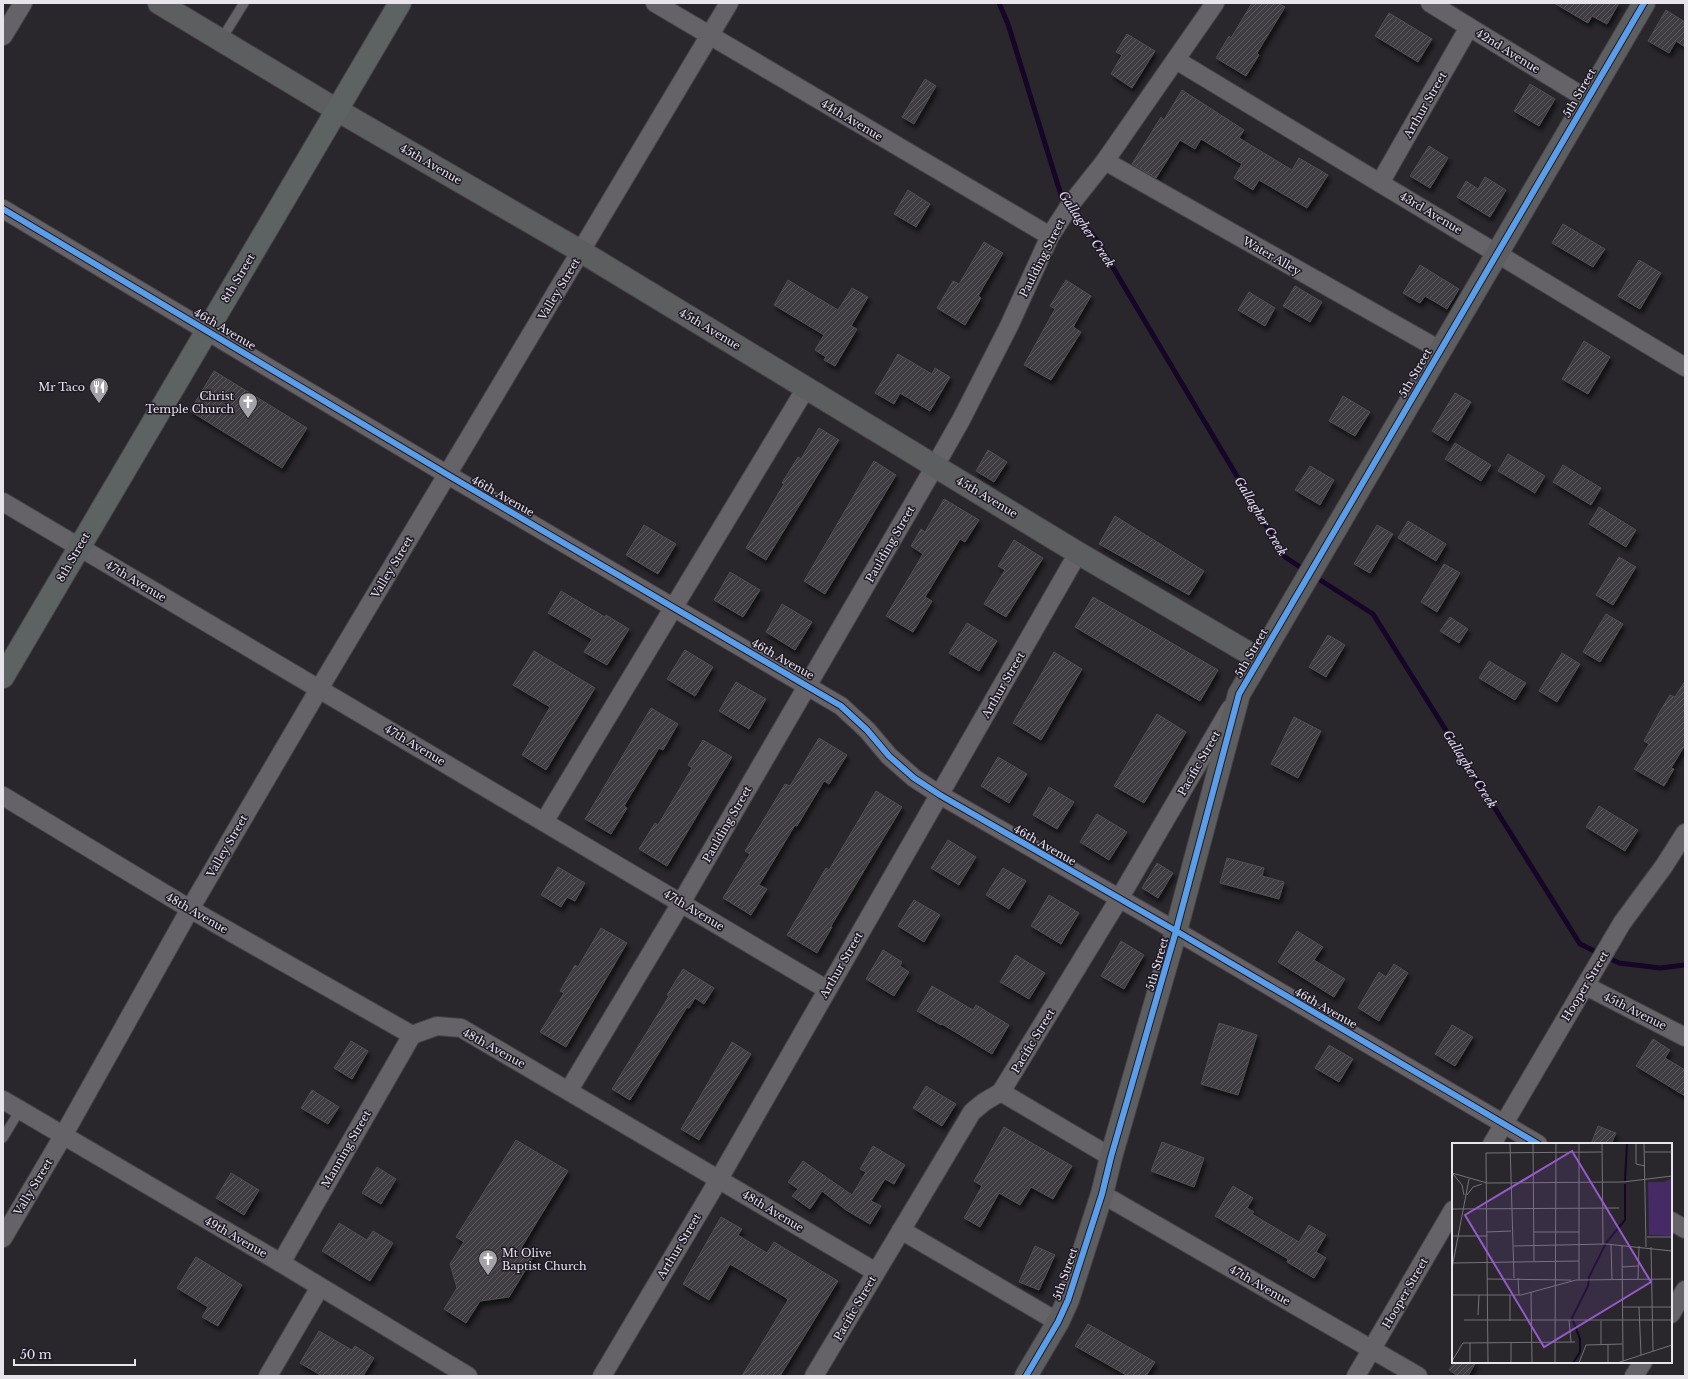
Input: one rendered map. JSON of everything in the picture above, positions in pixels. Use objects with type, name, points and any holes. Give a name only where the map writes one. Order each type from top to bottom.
[{"type":"main road","name":"8th Street","points":[[3,677],[400,3]]},
{"type":"street","points":[[3,36],[23,3]]},
{"type":"street","name":"45th Avenue","points":[[159,3],[337,110],[582,252],[1078,553],[1258,659]]},
{"type":"street","name":"44th Avenue","points":[[655,3],[1050,236]]},
{"type":"street","name":"Valley Street","points":[[63,1136],[190,909],[319,689],[582,252],[729,3]]},
{"type":"street","name":"Paulding Street","points":[[569,1090],[681,903],[961,420],[1009,326],[1050,236],[1083,188],[1105,161],[1215,3]]},
{"type":"street","name":"42nd Avenue","points":[[1430,3],[1587,99]]},
{"type":"street","name":"5th Street","points":[[1026,1376],[1058,1322],[1068,1300],[1102,1194],[1111,1157],[1176,931],[1239,694],[1258,659],[1320,558],[1440,350],[1644,3]]},
{"type":"street","name":"Arthur Street","points":[[1380,183],[1469,27]]},
{"type":"street","name":"43rd Avenue","points":[[1176,60],[1685,367]]},
{"type":"street","name":"Water Alley","points":[[1105,161],[1440,350]]},
{"type":"street","name":"46th Avenue","points":[[3,209],[448,475],[842,706],[867,730],[889,756],[914,778],[940,795],[1176,931],[1536,1143]]},
{"type":"street","points":[[544,822],[806,388]]},
{"type":"street","name":"47th Avenue","points":[[3,502],[826,989]]},
{"type":"street","name":"Arthur Street","points":[[602,1376],[718,1179],[1078,553]]},
{"type":"street","name":"Pacific Street","points":[[814,1376],[972,1112],[984,1102],[1001,1092],[1119,899],[1239,694]]},
{"type":"street","name":"48th Avenue","points":[[3,796],[190,909],[412,1035],[437,1026],[461,1028],[569,1090],[876,1272]]},
{"type":"street","name":"Hooper Street","points":[[1493,1143],[1622,923],[1664,866],[1685,833]]},
{"type":"street","name":"45th Avenue","points":[[1589,980],[1685,1037]]},
{"type":"street","name":"Manning Street","points":[[281,1263],[412,1035]]},
{"type":"street","points":[[1001,1092],[1111,1157]]},
{"type":"street","name":"49th Avenue","points":[[3,1100],[281,1263],[468,1376]]},
{"type":"street","name":"Vally Street","points":[[3,1238],[63,1136]]},
{"type":"street","name":"47th Avenue","points":[[1102,1194],[1418,1376]]},
{"type":"street","name":"Hooper Street","points":[[1356,1376],[1452,1212]]},
{"type":"street","points":[[1672,1222],[1685,1229]]},
{"type":"street","points":[[901,1230],[1058,1322]]},
{"type":"street","points":[[268,1376],[320,1287]]},
{"type":"street","points":[[1672,1312],[1685,1290]]},
{"type":"street","points":[[1634,1376],[1642,1363]]},
{"type":"lane","points":[[221,40],[244,3]]},
{"type":"lane","points":[[3,1138],[20,1110]]},
{"type":"building","points":[[1252,3],[1278,3],[1285,7],[1257,53],[1259,55],[1246,76],[1216,58],[1229,36],[1231,38]]},
{"type":"building","points":[[1554,3],[1619,3],[1607,24],[1592,16],[1588,23]]},
{"type":"building","points":[[1666,10],[1685,22],[1685,47],[1676,41],[1669,53],[1648,41]]},
{"type":"building","points":[[1389,13],[1432,39],[1418,62],[1375,36]]},
{"type":"building","points":[[1127,34],[1155,51],[1132,88],[1111,74],[1122,55],[1116,52]]},
{"type":"building","points":[[925,79],[936,86],[914,124],[902,117]]},
{"type":"building","points":[[1530,84],[1555,99],[1539,126],[1514,111]]},
{"type":"building","points":[[1182,90],[1244,130],[1239,138],[1292,170],[1299,158],[1328,175],[1307,208],[1259,180],[1253,190],[1234,178],[1242,164],[1201,139],[1195,149],[1180,140],[1156,178],[1132,164],[1161,117],[1164,120]]},
{"type":"building","points":[[1429,146],[1448,158],[1430,188],[1410,176]]},
{"type":"building","points":[[1485,177],[1506,190],[1490,217],[1457,197],[1466,181],[1478,189]]},
{"type":"building","points":[[908,190],[930,204],[916,227],[894,214]]},
{"type":"building","points":[[1563,224],[1605,249],[1593,267],[1552,243]]},
{"type":"building","points":[[984,242],[1003,253],[978,296],[981,298],[965,325],[937,308],[953,281],[959,284]]},
{"type":"building","points":[[1639,260],[1661,273],[1640,309],[1618,296]]},
{"type":"building","points":[[1420,265],[1459,289],[1447,309],[1425,296],[1420,303],[1403,293]]},
{"type":"building","points":[[788,280],[838,310],[852,288],[868,297],[851,326],[857,329],[835,366],[824,360],[826,357],[815,350],[824,335],[774,305]]},
{"type":"building","points":[[1066,280],[1091,296],[1073,327],[1081,332],[1051,380],[1024,365],[1055,309],[1050,306]]},
{"type":"building","points":[[1295,286],[1322,302],[1310,322],[1283,306]]},
{"type":"building","points":[[1249,292],[1275,308],[1265,326],[1238,310]]},
{"type":"building","points":[[1584,341],[1610,357],[1588,394],[1562,379]]},
{"type":"building","points":[[898,354],[932,374],[935,368],[950,377],[930,411],[900,393],[894,404],[875,393]]},
{"type":"building","name":"Christ Temple Church","points":[[214,371],[307,428],[282,468],[190,411]]},
{"type":"building","points":[[1455,393],[1471,402],[1448,441],[1432,431]]},
{"type":"building","points":[[1343,396],[1370,412],[1355,436],[1329,421]]},
{"type":"building","points":[[819,428],[839,440],[766,560],[746,548],[784,484],[782,483],[798,457],[801,459]]},
{"type":"building","points":[[1455,443],[1491,465],[1481,481],[1445,459]]},
{"type":"building","points":[[988,450],[1007,462],[994,482],[976,471]]},
{"type":"building","points":[[1508,454],[1545,476],[1535,493],[1498,471]]},
{"type":"building","points":[[874,461],[896,475],[825,594],[804,581]]},
{"type":"building","points":[[1563,465],[1601,488],[1591,505],[1553,482]]},
{"type":"building","points":[[1310,466],[1334,480],[1320,505],[1295,490]]},
{"type":"building","points":[[944,499],[979,520],[965,542],[960,539],[925,597],[932,601],[913,632],[886,616],[923,554],[911,546],[921,529],[925,532]]},
{"type":"building","points":[[1599,507],[1636,530],[1626,547],[1589,524]]},
{"type":"building","points":[[1115,516],[1204,571],[1189,595],[1099,544]]},
{"type":"building","points":[[1408,521],[1446,544],[1436,561],[1398,538]]},
{"type":"building","points":[[644,525],[676,544],[658,574],[626,555]]},
{"type":"building","points":[[1377,525],[1393,534],[1370,573],[1354,564]]},
{"type":"building","points":[[1014,540],[1043,558],[1006,617],[984,604],[1005,570],[998,566]]},
{"type":"building","points":[[1619,557],[1636,567],[1613,605],[1596,595]]},
{"type":"building","points":[[1444,564],[1460,573],[1437,612],[1421,602]]},
{"type":"building","points":[[730,572],[760,590],[743,617],[714,600]]},
{"type":"building","points":[[561,591],[605,617],[606,615],[629,629],[607,665],[584,652],[592,639],[548,613]]},
{"type":"building","points":[[1093,597],[1218,670],[1200,701],[1075,627]]},
{"type":"building","points":[[782,604],[812,622],[795,650],[766,632]]},
{"type":"building","points":[[1606,614],[1623,624],[1600,662],[1583,652]]},
{"type":"building","points":[[1450,617],[1468,629],[1459,643],[1440,631]]},
{"type":"building","points":[[967,623],[997,641],[979,671],[949,653]]},
{"type":"building","points":[[1328,635],[1345,645],[1326,677],[1309,667]]},
{"type":"building","points":[[685,650],[713,667],[695,696],[667,679]]},
{"type":"building","points":[[534,651],[595,688],[546,770],[522,755],[550,707],[513,685]]},
{"type":"building","points":[[1054,652],[1082,669],[1041,740],[1013,723]]},
{"type":"building","points":[[1562,653],[1580,664],[1557,702],[1539,691]]},
{"type":"building","points":[[1489,661],[1526,683],[1515,700],[1479,678]]},
{"type":"building","points":[[1685,681],[1685,745],[1671,768],[1674,769],[1664,786],[1634,769],[1649,744],[1644,741],[1659,713],[1670,695],[1675,697]]},
{"type":"building","points":[[736,682],[766,699],[749,729],[719,711]]},
{"type":"building","points":[[651,708],[678,724],[663,750],[659,748],[624,806],[627,808],[611,834],[585,819]]},
{"type":"building","points":[[1157,714],[1186,732],[1144,803],[1114,786]]},
{"type":"building","points":[[1294,717],[1321,731],[1298,778],[1271,764]]},
{"type":"building","points":[[819,738],[847,755],[829,784],[824,781],[797,826],[795,825],[759,885],[767,889],[751,915],[723,898],[750,854],[745,851],[785,784],[790,786]]},
{"type":"building","points":[[703,740],[732,757],[667,866],[639,849],[655,823],[658,825],[692,768],[688,765]]},
{"type":"building","points":[[998,757],[1027,774],[1009,803],[981,786]]},
{"type":"building","points":[[1049,787],[1074,802],[1057,829],[1033,815]]},
{"type":"building","points":[[876,791],[902,807],[831,926],[832,927],[817,953],[787,935],[826,868],[829,870]]},
{"type":"building","points":[[1599,806],[1638,830],[1625,851],[1586,827]]},
{"type":"building","points":[[1097,814],[1127,832],[1109,860],[1080,842]]},
{"type":"building","points":[[948,840],[976,857],[959,885],[931,868]]},
{"type":"building","points":[[1227,858],[1264,868],[1262,876],[1284,882],[1279,899],[1220,883]]},
{"type":"building","points":[[1157,863],[1173,873],[1158,898],[1142,888]]},
{"type":"building","points":[[558,867],[585,883],[575,901],[567,897],[561,907],[541,895]]},
{"type":"building","points":[[1003,868],[1026,881],[1009,909],[986,895]]},
{"type":"building","points":[[1049,895],[1079,913],[1061,944],[1031,926]]},
{"type":"building","points":[[914,900],[940,915],[924,942],[898,926]]},
{"type":"building","points":[[601,928],[627,943],[566,1047],[540,1032],[564,993],[560,991],[575,965],[578,967]]},
{"type":"building","points":[[1297,931],[1323,947],[1314,960],[1345,979],[1334,997],[1278,962]]},
{"type":"building","points":[[1121,941],[1144,955],[1124,989],[1101,976]]},
{"type":"building","points":[[883,950],[902,962],[900,966],[909,972],[894,996],[866,979]]},
{"type":"building","points":[[1016,955],[1045,973],[1029,999],[1000,982]]},
{"type":"building","points":[[1394,964],[1408,973],[1379,1021],[1358,1008],[1379,972],[1386,977]]},
{"type":"building","points":[[683,969],[714,988],[704,1004],[695,998],[689,1008],[687,1007],[630,1100],[612,1089],[669,996],[667,995]]},
{"type":"building","points":[[932,986],[973,1010],[976,1005],[1009,1025],[992,1054],[917,1011]]},
{"type":"building","points":[[1219,1023],[1257,1035],[1238,1095],[1201,1084]]},
{"type":"building","points":[[1452,1025],[1473,1037],[1455,1066],[1435,1054]]},
{"type":"building","points":[[1653,1039],[1670,1050],[1665,1058],[1685,1070],[1685,1096],[1636,1066]]},
{"type":"building","points":[[351,1041],[368,1051],[352,1079],[334,1068]]},
{"type":"building","points":[[732,1042],[751,1054],[699,1140],[681,1129]]},
{"type":"building","points":[[1329,1045],[1353,1059],[1339,1082],[1315,1068]]},
{"type":"building","points":[[926,1086],[956,1104],[942,1126],[913,1108]]},
{"type":"building","points":[[312,1090],[339,1107],[328,1124],[301,1108]]},
{"type":"building","points":[[1598,1126],[1616,1133],[1611,1143],[1591,1143]]},
{"type":"building","points":[[1004,1127],[1072,1166],[1053,1199],[1031,1187],[1020,1205],[999,1193],[980,1227],[964,1218],[982,1186],[974,1181]]},
{"type":"building","points":[[516,1140],[568,1171],[521,1248],[534,1256],[509,1297],[480,1301],[466,1323],[444,1309],[457,1288],[450,1264],[464,1242],[456,1237]]},
{"type":"building","points":[[1162,1142],[1204,1158],[1194,1187],[1151,1171]]},
{"type":"building","points":[[873,1146],[905,1165],[894,1184],[885,1179],[871,1201],[881,1206],[870,1224],[846,1210],[822,1191],[810,1209],[792,1196],[798,1189],[788,1182],[803,1161],[852,1195],[866,1172],[860,1169]]},
{"type":"building","points":[[377,1167],[396,1179],[381,1204],[362,1193]]},
{"type":"building","points":[[231,1173],[259,1190],[244,1215],[216,1198]]},
{"type":"building","points":[[1233,1186],[1253,1198],[1247,1208],[1254,1212],[1252,1214],[1299,1242],[1309,1225],[1326,1235],[1316,1252],[1326,1258],[1314,1278],[1287,1262],[1288,1259],[1215,1216]]},
{"type":"building","points":[[721,1217],[742,1229],[738,1235],[767,1253],[774,1242],[838,1281],[780,1376],[742,1376],[788,1300],[785,1297],[730,1264],[709,1300],[683,1284]]},
{"type":"building","points":[[339,1223],[367,1240],[373,1231],[393,1243],[370,1281],[322,1251]]},
{"type":"building","points":[[1035,1246],[1055,1255],[1039,1290],[1019,1282]]},
{"type":"building","points":[[196,1257],[242,1285],[218,1326],[202,1317],[208,1307],[177,1288]]},
{"type":"building","points":[[1088,1324],[1155,1362],[1146,1376],[1128,1376],[1075,1346]]},
{"type":"building","points":[[319,1331],[352,1350],[355,1346],[374,1358],[363,1376],[322,1376],[300,1363]]},
{"type":"building","points":[[1453,1363],[1475,1363],[1468,1376],[1458,1376],[1449,1370]]},
{"type":"waterway","name":"Gallagher Creek","points":[[999,3],[1008,24],[1061,195],[1067,202]]},
{"type":"waterway","name":"Gallagher Creek","points":[[1072,209],[1096,239],[1285,557],[1306,571]]},
{"type":"waterway","name":"Gallagher Creek","points":[[1314,576],[1373,614],[1580,944],[1619,963],[1660,968],[1685,965]]},
{"type":"cycle path","points":[[1026,1376],[1058,1322],[1068,1300],[1102,1194],[1111,1157],[1176,931],[1239,694],[1644,3]]},
{"type":"cycle path","points":[[3,209],[448,475],[841,706],[867,730],[889,756],[914,778],[940,795],[1176,931],[1536,1143]]},
{"type":"place","name":"Mr Taco","points":[[99,404]]},
{"type":"place","name":"Christ Temple Church","points":[[248,419]]},
{"type":"place","name":"Mt Olive Baptist Church","points":[[488,1276]]}]
